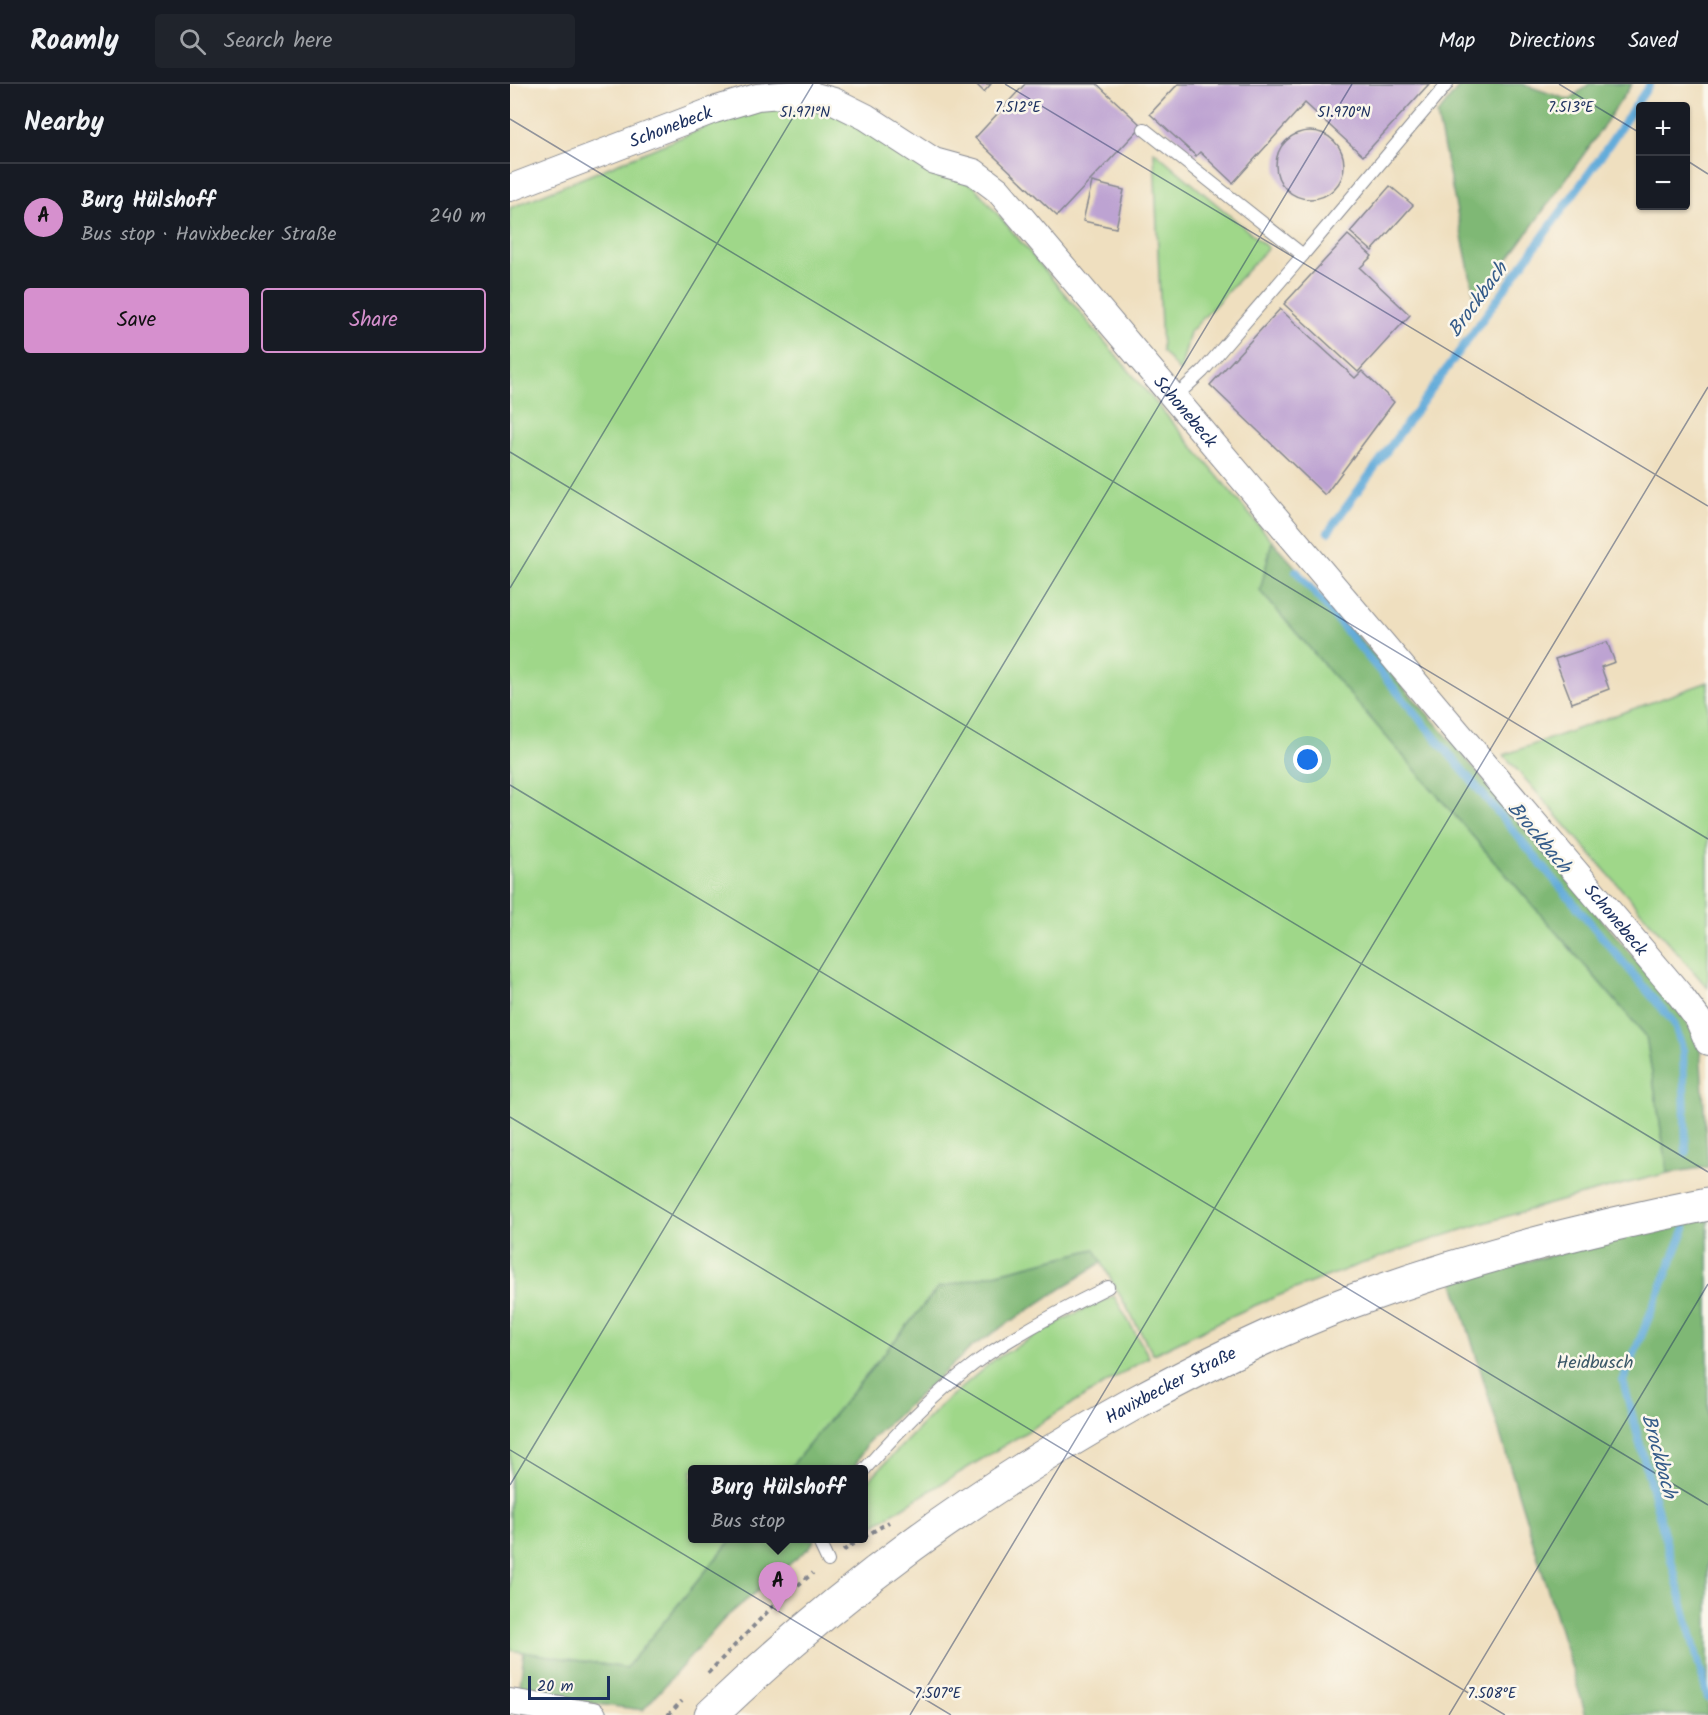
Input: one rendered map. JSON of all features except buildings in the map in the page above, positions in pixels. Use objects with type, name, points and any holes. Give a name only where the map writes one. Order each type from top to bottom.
[{"type":"main road","name":"Havixbecker Straße","points":[[699,1705],[963,1507],[1060,1444],[1187,1375],[1250,1344],[1348,1303],[1449,1268],[1569,1234],[1708,1204]]},
{"type":"street","name":"Schonebeck","points":[[510,188],[714,110],[757,97],[804,93],[834,101],[866,117],[934,161],[974,172],[998,190],[1680,995],[1698,1019],[1708,1042]]},
{"type":"street","points":[[510,1702],[594,1715]]},
{"type":"lane","points":[[1175,397],[1203,371],[1447,84]]},
{"type":"lane","points":[[1144,129],[1303,255]]},
{"type":"lane","points":[[868,1466],[934,1398],[986,1355],[1073,1304],[1108,1287]]},
{"type":"lane","points":[[820,1543],[828,1561]]},
{"type":"path","points":[[702,1679],[777,1602],[828,1561],[855,1543]]},
{"type":"path","points":[[668,1715],[699,1705]]},
{"type":"green space","points":[[1461,84],[1522,84],[1569,100],[1589,84],[1632,84],[1476,304],[1437,115]]},
{"type":"green space","points":[[804,101],[862,126],[974,186],[1272,541],[1261,591],[1646,1036],[1668,1173],[1511,1215],[1408,1248],[1256,1305],[1153,1354],[1094,1249],[938,1288],[792,1465],[688,1465],[688,1543],[729,1543],[626,1668],[510,1650],[510,208],[757,106]]},
{"type":"green space","points":[[1154,151],[1268,248],[1190,332],[1180,372],[1162,351]]},
{"type":"green space","points":[[1272,541],[1439,727],[1684,1017],[1700,1047],[1708,1167],[1668,1173],[1646,1036],[1260,591]]},
{"type":"green space","points":[[1708,682],[1708,988],[1504,755]]},
{"type":"green space","name":"Heidbusch","points":[[1708,1216],[1708,1715],[1586,1715],[1453,1280]]},
{"type":"green space","points":[[1095,1249],[1102,1262],[973,1346],[868,1442],[855,1465],[792,1465],[938,1288]]},
{"type":"green space","points":[[1114,1296],[1149,1357],[868,1529],[868,1481],[942,1404],[995,1359],[1070,1316]]},
{"type":"green space","points":[[729,1543],[812,1543],[725,1618],[643,1710],[519,1694],[524,1652],[626,1668]]},
{"type":"waterway","name":"Brockbach","points":[[1328,532],[1602,155],[1650,84]]},
{"type":"waterway","name":"Brockbach","points":[[1296,571],[1674,1023],[1683,1050],[1686,1153]]},
{"type":"waterway","name":"Brockbach","points":[[1685,1228],[1623,1381],[1708,1698]]},
{"type":"place","name":"Burg Hülshoff","points":[[778,1612]]}]
